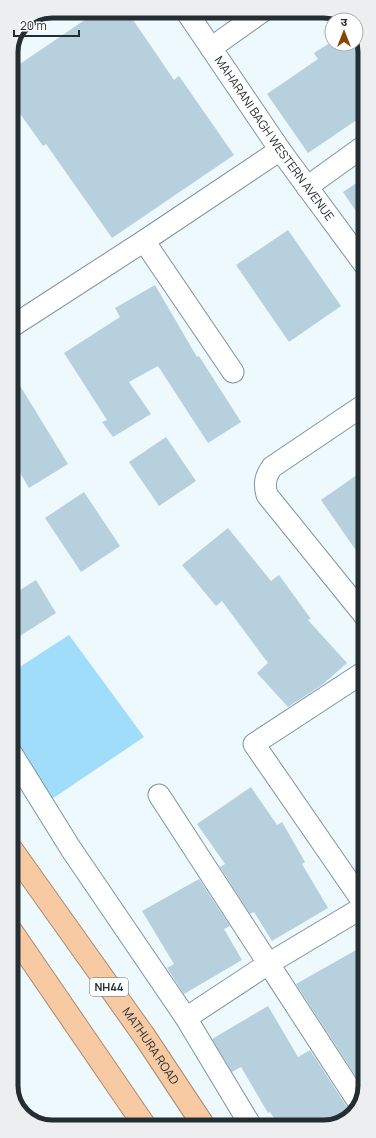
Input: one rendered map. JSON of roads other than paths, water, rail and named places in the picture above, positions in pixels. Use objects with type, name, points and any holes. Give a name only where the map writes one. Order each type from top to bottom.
[{"type":"highway","name":"MATHURA ROAD","points":[[18,858],[144,1037],[200,1120]]},
{"type":"highway","points":[[18,941],[141,1120]]},
{"type":"street","name":"MAHARANI BAGH WESTERN AVENUE","points":[[191,18],[280,150],[358,256]]},
{"type":"street","points":[[211,48],[254,18]]},
{"type":"street","points":[[18,322],[144,241],[280,150]]},
{"type":"street","points":[[307,187],[358,150]]},
{"type":"street","points":[[144,241],[233,372]]},
{"type":"street","points":[[358,409],[272,467],[266,477],[265,485],[267,495],[358,608]]},
{"type":"street","points":[[358,676],[254,744],[358,896]]},
{"type":"street","points":[[18,764],[71,849],[186,1018],[247,1120]]},
{"type":"street","points":[[159,795],[356,1098]]},
{"type":"street","points":[[186,1018],[268,964],[358,910]]}]
